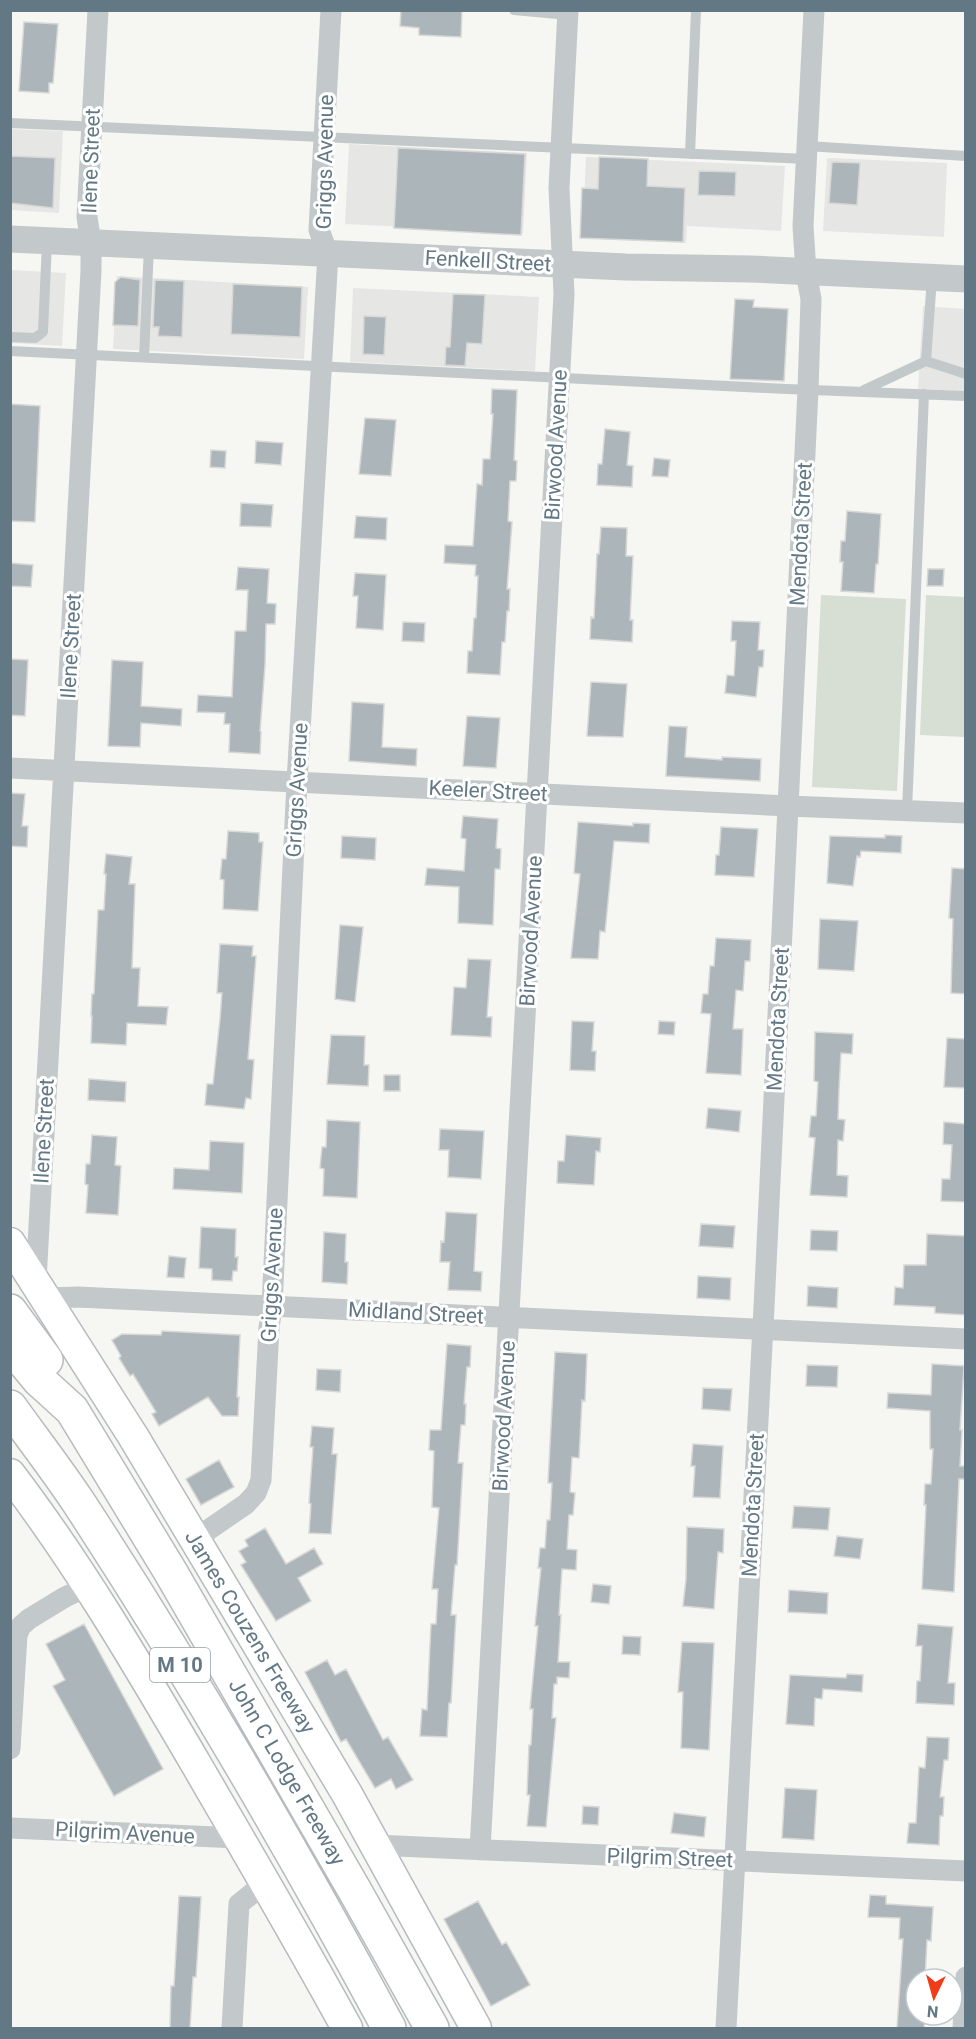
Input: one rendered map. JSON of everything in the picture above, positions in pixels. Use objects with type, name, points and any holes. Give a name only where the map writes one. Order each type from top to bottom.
[{"type":"highway","points":[[10,1311],[56,1373],[72,1410]]},
{"type":"highway","name":"John C Lodge Freeway","points":[[10,1345],[39,1380],[72,1410],[170,1571],[432,2028]]},
{"type":"highway","name":"John C Lodge Freeway","points":[[10,1407],[21,1432],[77,1501],[194,1688],[337,1931],[389,2028]]},
{"type":"main road","name":"James Couzens Freeway","points":[[10,1243],[195,1539],[341,1784],[476,2028]]},
{"type":"main road","points":[[10,1474],[44,1518],[89,1586],[158,1698],[347,2028]]},
{"type":"street","name":"Ilene Street","points":[[41,1290],[64,770],[91,243],[87,217],[98,10]]},
{"type":"street","name":"Griggs Avenue","points":[[195,1539],[246,1504],[256,1493],[261,1480],[272,1306],[297,782],[328,254],[319,230],[331,10]]},
{"type":"street","name":"Mendota Street","points":[[726,2028],[763,1329],[808,390],[811,298],[806,272],[803,226],[814,10]]},
{"type":"street","name":"Birwood Avenue","points":[[480,1850],[564,294],[559,188],[568,13]]},
{"type":"street","name":"Fenkell Street","points":[[10,239],[562,264],[966,279]]},
{"type":"street","name":"Keeler Street","points":[[10,768],[966,813]]},
{"type":"street","name":"Midland Street","points":[[41,1290],[78,1297],[966,1339]]},
{"type":"street","points":[[10,1749],[17,1635],[21,1626],[65,1597],[89,1586]]},
{"type":"street","name":"Pilgrim Avenue","points":[[10,1828],[239,1838]]},
{"type":"street","name":"Pilgrim Street","points":[[375,1845],[966,1871]]},
{"type":"street","points":[[232,2028],[239,1904],[265,1883]]},
{"type":"street","points":[[963,2028],[966,1977]]},
{"type":"lane","points":[[514,10],[568,13]]},
{"type":"lane","points":[[690,154],[696,10]]},
{"type":"lane","points":[[10,123],[690,154],[807,153],[966,156]]},
{"type":"lane","points":[[10,337],[35,338],[43,332],[47,241]]},
{"type":"lane","points":[[144,357],[149,245]]},
{"type":"lane","points":[[926,362],[932,277]]},
{"type":"lane","points":[[10,351],[966,396]]},
{"type":"lane","points":[[861,392],[926,362],[966,374]]},
{"type":"lane","points":[[907,811],[924,394]]},
{"type":"shaded area","points":[[11,129],[63,131],[59,213],[11,210]]},
{"type":"shaded area","points":[[349,144],[527,153],[523,233],[345,224]]},
{"type":"shaded area","points":[[586,157],[785,166],[781,231],[687,226],[686,243],[582,238]]},
{"type":"shaded area","points":[[827,158],[947,163],[944,237],[823,231]]},
{"type":"shaded area","points":[[11,270],[66,273],[62,346],[11,343]]},
{"type":"shaded area","points":[[117,276],[308,287],[304,359],[113,349]]},
{"type":"shaded area","points":[[353,288],[539,297],[535,371],[350,362]]},
{"type":"shaded area","points":[[923,306],[965,309],[965,391],[918,389]]},
{"type":"shaded area","points":[[821,595],[906,599],[897,791],[812,787]]},
{"type":"shaded area","points":[[926,595],[965,597],[965,737],[920,735]]},
{"type":"building","points":[[401,10],[462,10],[461,37],[419,35],[419,28],[400,26]]},
{"type":"building","points":[[24,22],[58,24],[53,83],[49,83],[49,93],[19,91]]},
{"type":"building","points":[[398,148],[525,154],[521,235],[394,228]]},
{"type":"building","points":[[10,156],[55,158],[53,208],[10,203]]},
{"type":"building","points":[[599,157],[648,159],[647,186],[685,188],[683,242],[580,238],[582,188],[598,189]]},
{"type":"building","points":[[832,162],[860,163],[857,205],[829,203]]},
{"type":"building","points":[[699,171],[736,172],[735,196],[698,195]]},
{"type":"building","points":[[121,277],[140,280],[138,326],[113,325],[115,282]]},
{"type":"building","points":[[155,280],[184,281],[182,337],[158,336],[159,327],[153,327]]},
{"type":"building","points":[[233,284],[302,287],[300,337],[231,334]]},
{"type":"building","points":[[453,294],[485,295],[482,344],[467,343],[465,366],[445,365],[446,347],[450,347]]},
{"type":"building","points":[[735,299],[754,300],[753,307],[788,309],[784,381],[730,379]]},
{"type":"building","points":[[364,316],[386,317],[384,355],[363,354]]},
{"type":"building","points":[[492,389],[517,390],[514,460],[517,461],[516,481],[510,481],[508,521],[512,522],[507,589],[510,589],[509,611],[507,611],[505,642],[502,642],[500,675],[467,673],[468,651],[472,651],[474,618],[476,618],[478,576],[475,576],[476,565],[444,563],[445,545],[473,546],[477,484],[482,485],[483,459],[490,459]]},
{"type":"building","points":[[10,404],[40,406],[35,522],[10,521]]},
{"type":"building","points":[[365,418],[396,420],[391,476],[359,474]]},
{"type":"building","points":[[605,429],[630,432],[627,465],[633,466],[632,487],[597,485],[598,464],[602,464]]},
{"type":"building","points":[[256,441],[283,443],[281,465],[255,463]]},
{"type":"building","points":[[211,450],[226,451],[225,468],[210,467]]},
{"type":"building","points":[[654,458],[670,460],[668,477],[652,476]]},
{"type":"building","points":[[241,503],[273,505],[271,527],[240,526]]},
{"type":"building","points":[[847,511],[881,514],[874,593],[841,591],[843,562],[840,562],[841,541],[845,541]]},
{"type":"building","points":[[356,516],[387,518],[386,540],[354,538]]},
{"type":"building","points":[[601,527],[627,528],[626,556],[633,556],[630,620],[633,620],[632,642],[590,639],[591,617],[594,618],[597,554],[599,554]]},
{"type":"building","points":[[10,563],[33,565],[31,587],[10,586]]},
{"type":"building","points":[[238,567],[269,569],[267,603],[276,604],[275,624],[266,624],[260,754],[229,752],[230,724],[224,724],[225,713],[197,712],[198,695],[232,697],[235,631],[246,631],[248,590],[236,590]]},
{"type":"building","points":[[928,569],[944,569],[943,586],[927,586]]},
{"type":"building","points":[[355,573],[386,575],[383,630],[356,628],[358,596],[353,596]]},
{"type":"building","points":[[732,621],[760,622],[758,650],[764,650],[763,667],[759,667],[756,697],[725,693],[727,675],[734,676],[736,641],[731,641]]},
{"type":"building","points":[[403,622],[425,623],[424,642],[402,641]]},
{"type":"building","points":[[10,659],[28,660],[25,716],[10,715]]},
{"type":"building","points":[[112,660],[143,662],[141,706],[182,709],[181,726],[141,723],[140,747],[108,746]]},
{"type":"building","points":[[591,682],[627,684],[623,737],[587,736]]},
{"type":"building","points":[[352,702],[384,704],[382,747],[417,749],[416,766],[349,761]]},
{"type":"building","points":[[467,716],[500,718],[496,768],[463,766]]},
{"type":"building","points":[[669,726],[687,727],[685,757],[722,760],[722,757],[761,759],[760,781],[666,776]]},
{"type":"building","points":[[10,793],[25,794],[22,826],[28,826],[27,847],[10,846]]},
{"type":"building","points":[[463,816],[498,819],[496,848],[501,849],[500,869],[495,869],[493,925],[458,923],[459,887],[425,885],[427,868],[464,871],[466,839],[461,838]]},
{"type":"building","points":[[578,822],[633,826],[633,823],[650,824],[649,843],[614,841],[605,932],[600,931],[598,959],[571,958],[580,874],[574,873]]},
{"type":"building","points":[[721,827],[758,829],[754,877],[715,875]]},
{"type":"building","points":[[228,831],[259,833],[259,842],[263,842],[258,911],[223,909],[224,880],[220,879],[222,859],[226,859]]},
{"type":"building","points":[[885,835],[902,836],[901,853],[861,851],[860,857],[857,856],[853,886],[827,883],[830,836],[885,838]]},
{"type":"building","points":[[342,836],[376,838],[375,860],[341,858]]},
{"type":"building","points":[[106,854],[132,857],[129,884],[135,884],[132,968],[140,968],[138,1006],[168,1007],[166,1025],[127,1023],[126,1045],[91,1043],[98,910],[104,910]]},
{"type":"building","points":[[952,868],[966,869],[966,994],[951,993],[953,919],[949,918]]},
{"type":"building","points":[[820,919],[858,921],[854,971],[818,969]]},
{"type":"building","points":[[340,925],[363,927],[355,1002],[335,999]]},
{"type":"building","points":[[716,938],[751,940],[750,961],[745,961],[743,991],[736,990],[733,1029],[743,1029],[741,1075],[706,1073],[711,1014],[701,1013],[703,994],[708,994],[710,966],[714,966]]},
{"type":"building","points":[[220,944],[253,946],[252,956],[256,956],[248,1059],[254,1060],[251,1099],[246,1098],[244,1109],[205,1105],[207,1084],[213,1084],[220,1019],[222,993],[217,993]]},
{"type":"building","points":[[468,959],[491,960],[487,1017],[492,1017],[491,1037],[451,1035],[454,987],[466,988]]},
{"type":"building","points":[[572,1021],[594,1022],[592,1051],[596,1051],[595,1071],[570,1070]]},
{"type":"building","points":[[659,1021],[675,1022],[674,1035],[658,1034]]},
{"type":"building","points":[[815,1032],[853,1034],[852,1054],[841,1053],[839,1089],[838,1119],[845,1120],[843,1141],[838,1140],[837,1175],[848,1176],[847,1197],[810,1195],[815,1138],[809,1137],[811,1116],[816,1116],[818,1082],[814,1081]]},
{"type":"building","points":[[331,1035],[365,1036],[364,1065],[369,1065],[368,1086],[327,1084]]},
{"type":"building","points":[[947,1038],[966,1039],[966,1088],[944,1087]]},
{"type":"building","points":[[384,1075],[400,1075],[400,1091],[384,1091]]},
{"type":"building","points":[[89,1079],[126,1082],[125,1102],[88,1100]]},
{"type":"building","points":[[708,1108],[741,1111],[739,1132],[706,1128]]},
{"type":"building","points":[[327,1120],[360,1122],[357,1198],[323,1196],[324,1169],[320,1168],[322,1147],[326,1147]]},
{"type":"building","points":[[944,1122],[966,1124],[966,1202],[941,1201],[942,1179],[950,1179],[952,1145],[943,1144]]},
{"type":"building","points":[[440,1129],[484,1131],[481,1179],[448,1177],[449,1150],[439,1150]]},
{"type":"building","points":[[92,1135],[117,1137],[115,1165],[121,1166],[118,1215],[86,1213],[88,1185],[85,1184],[86,1164],[90,1164]]},
{"type":"building","points":[[566,1135],[601,1138],[600,1152],[596,1151],[594,1185],[557,1183],[558,1161],[564,1161]]},
{"type":"building","points":[[210,1141],[244,1143],[242,1193],[173,1189],[174,1168],[209,1170]]},
{"type":"building","points":[[446,1212],[477,1214],[474,1271],[482,1272],[481,1291],[448,1290],[450,1262],[440,1262]]},
{"type":"building","points":[[701,1224],[735,1226],[733,1248],[699,1246]]},
{"type":"building","points":[[201,1227],[236,1229],[237,1271],[233,1271],[232,1281],[212,1280],[212,1269],[199,1268]]},
{"type":"building","points":[[811,1230],[838,1231],[837,1251],[810,1250]]},
{"type":"building","points":[[324,1232],[346,1234],[347,1284],[322,1282]]},
{"type":"building","points":[[927,1234],[966,1236],[966,1315],[935,1313],[935,1307],[894,1305],[895,1287],[903,1288],[904,1265],[926,1265]]},
{"type":"building","points":[[169,1256],[186,1258],[184,1278],[167,1277]]},
{"type":"building","points":[[698,1276],[731,1278],[730,1300],[697,1298]]},
{"type":"building","points":[[808,1286],[838,1288],[837,1308],[807,1306]]},
{"type":"building","points":[[162,1331],[240,1335],[238,1416],[222,1416],[208,1397],[159,1426],[152,1414],[156,1412],[133,1374],[130,1376],[119,1358],[121,1356],[112,1340],[122,1334],[161,1335]]},
{"type":"building","points":[[447,1344],[471,1346],[464,1404],[466,1404],[465,1425],[461,1425],[458,1463],[463,1463],[457,1565],[455,1565],[451,1615],[456,1615],[447,1737],[420,1736],[422,1709],[427,1710],[431,1624],[436,1624],[438,1589],[432,1589],[439,1508],[432,1507],[434,1451],[429,1450],[430,1430],[441,1430]]},
{"type":"building","points":[[555,1352],[587,1354],[579,1458],[572,1457],[570,1492],[575,1493],[573,1515],[569,1515],[567,1549],[577,1550],[576,1570],[562,1569],[559,1615],[561,1615],[558,1662],[570,1662],[569,1678],[557,1677],[557,1684],[554,1684],[552,1718],[556,1718],[546,1827],[527,1826],[530,1795],[527,1795],[533,1709],[530,1709],[538,1626],[535,1626],[541,1568],[538,1568],[540,1548],[545,1548],[547,1520],[550,1520],[552,1483],[548,1483]]},
{"type":"building","points":[[932,1364],[964,1366],[960,1466],[966,1466],[966,1479],[959,1479],[954,1592],[922,1589],[925,1484],[931,1484],[933,1449],[930,1449],[930,1411],[887,1408],[888,1393],[931,1395]]},
{"type":"building","points":[[807,1365],[838,1366],[837,1387],[806,1386]]},
{"type":"building","points":[[317,1369],[341,1370],[340,1392],[316,1390]]},
{"type":"building","points":[[703,1388],[732,1389],[730,1411],[702,1409]]},
{"type":"building","points":[[312,1426],[334,1428],[332,1454],[337,1454],[331,1534],[309,1533]]},
{"type":"building","points":[[693,1444],[723,1446],[720,1498],[693,1497],[695,1466],[691,1466]]},
{"type":"building","points":[[219,1460],[234,1487],[201,1505],[186,1479]]},
{"type":"building","points":[[794,1506],[830,1508],[828,1530],[792,1528]]},
{"type":"building","points":[[687,1527],[724,1529],[723,1553],[718,1552],[714,1609],[683,1606]]},
{"type":"building","points":[[265,1528],[286,1564],[314,1548],[323,1564],[298,1578],[311,1601],[276,1621],[241,1565],[246,1562],[239,1551],[248,1546],[245,1540]]},
{"type":"building","points":[[837,1536],[863,1539],[860,1559],[834,1556]]},
{"type":"building","points":[[593,1584],[611,1586],[609,1604],[591,1602]]},
{"type":"building","points":[[789,1590],[828,1593],[827,1614],[788,1612]]},
{"type":"building","points":[[84,1624],[163,1769],[114,1796],[53,1686],[65,1680],[46,1644]]},
{"type":"building","points":[[918,1624],[953,1627],[948,1683],[955,1683],[954,1705],[916,1703],[922,1646],[916,1646]]},
{"type":"building","points":[[623,1636],[641,1637],[640,1655],[622,1654]]},
{"type":"building","points":[[682,1642],[714,1643],[709,1750],[681,1748],[683,1692],[678,1692]]},
{"type":"building","points":[[327,1660],[335,1675],[346,1669],[383,1740],[388,1737],[413,1780],[396,1789],[391,1779],[375,1788],[346,1739],[341,1742],[305,1672]]},
{"type":"building","points":[[847,1674],[863,1675],[862,1692],[823,1689],[822,1699],[815,1698],[814,1726],[786,1724],[790,1675],[846,1678]]},
{"type":"building","points":[[927,1737],[949,1738],[948,1760],[944,1760],[940,1797],[944,1797],[943,1816],[940,1816],[939,1845],[907,1843],[909,1823],[916,1823],[919,1767],[925,1768]]},
{"type":"building","points":[[785,1788],[817,1790],[814,1840],[782,1838]]},
{"type":"building","points":[[583,1806],[599,1807],[598,1825],[582,1824]]},
{"type":"building","points":[[674,1813],[706,1817],[704,1837],[671,1833]]},
{"type":"building","points":[[870,1895],[886,1896],[886,1904],[933,1907],[931,1941],[927,1940],[926,1967],[904,1967],[904,2027],[924,2028],[897,2028],[903,1939],[899,1939],[900,1918],[868,1917]]},
{"type":"building","points":[[179,1896],[201,1897],[190,2028],[170,2028],[171,1986],[174,1986]]},
{"type":"building","points":[[478,1901],[502,1945],[506,1942],[530,1985],[491,2006],[444,1919]]}]
